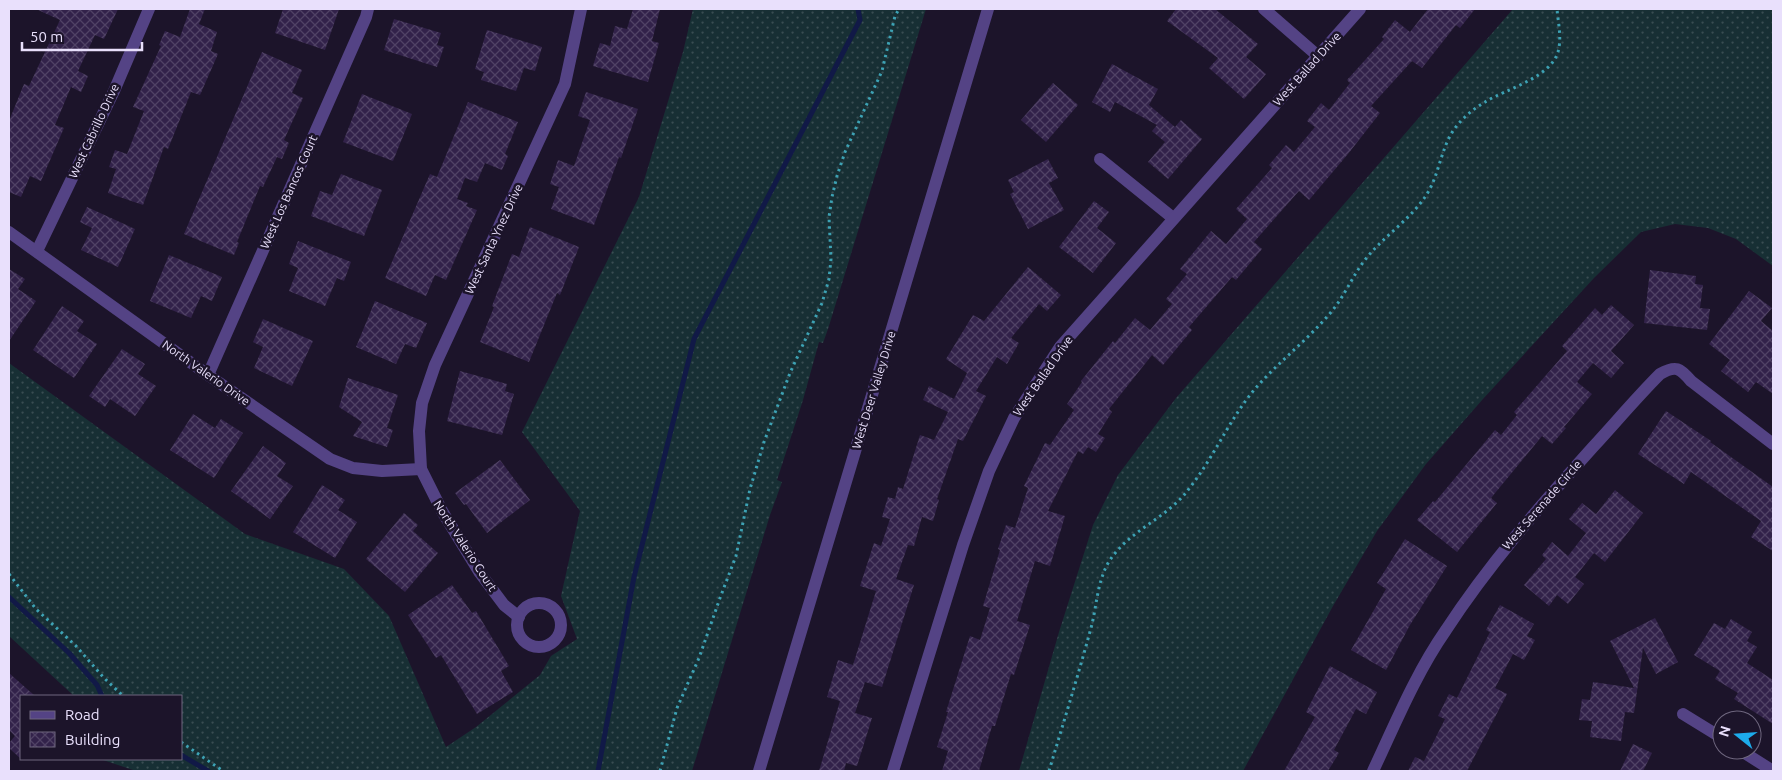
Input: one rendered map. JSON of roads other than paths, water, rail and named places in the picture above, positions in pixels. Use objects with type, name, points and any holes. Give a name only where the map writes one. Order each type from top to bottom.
[{"type":"street","name":"West Cabrillo Drive","points":[[37,252],[114,91],[149,9]]},
{"type":"street","name":"West Los Bancos Court","points":[[208,376],[366,18],[368,9]]},
{"type":"street","name":"West Santa Ynez Drive","points":[[421,470],[418,431],[422,402],[435,365],[565,84],[581,9]]},
{"type":"street","name":"West Deer Valley Drive","points":[[758,771],[988,9]]},
{"type":"street","points":[[1264,9],[1318,56]]},
{"type":"street","name":"West Ballad Drive","points":[[893,771],[963,545],[989,471],[1014,418],[1060,347],[1360,9]]},
{"type":"street","points":[[1100,159],[1173,218]]},
{"type":"street","name":"North Valerio Drive","points":[[9,232],[208,376],[330,459],[353,468],[421,470]]},
{"type":"street","name":"West Serenade Circle","points":[[1372,771],[1407,699],[1444,631],[1481,579],[1561,482],[1660,374],[1674,368],[1682,370],[1691,381],[1773,444]]},
{"type":"street","name":"North Valerio Court","points":[[421,470],[442,511],[480,573],[504,605],[519,617]]},
{"type":"street","points":[[1683,714],[1712,732]]},
{"type":"street","points":[[1756,760],[1773,771]]},
{"type":"waterway","points":[[598,771],[634,577],[694,339],[860,20],[858,9]]},
{"type":"waterway","points":[[9,597],[69,653],[97,685],[102,695]]},
{"type":"waterway","points":[[182,756],[208,771]]}]
